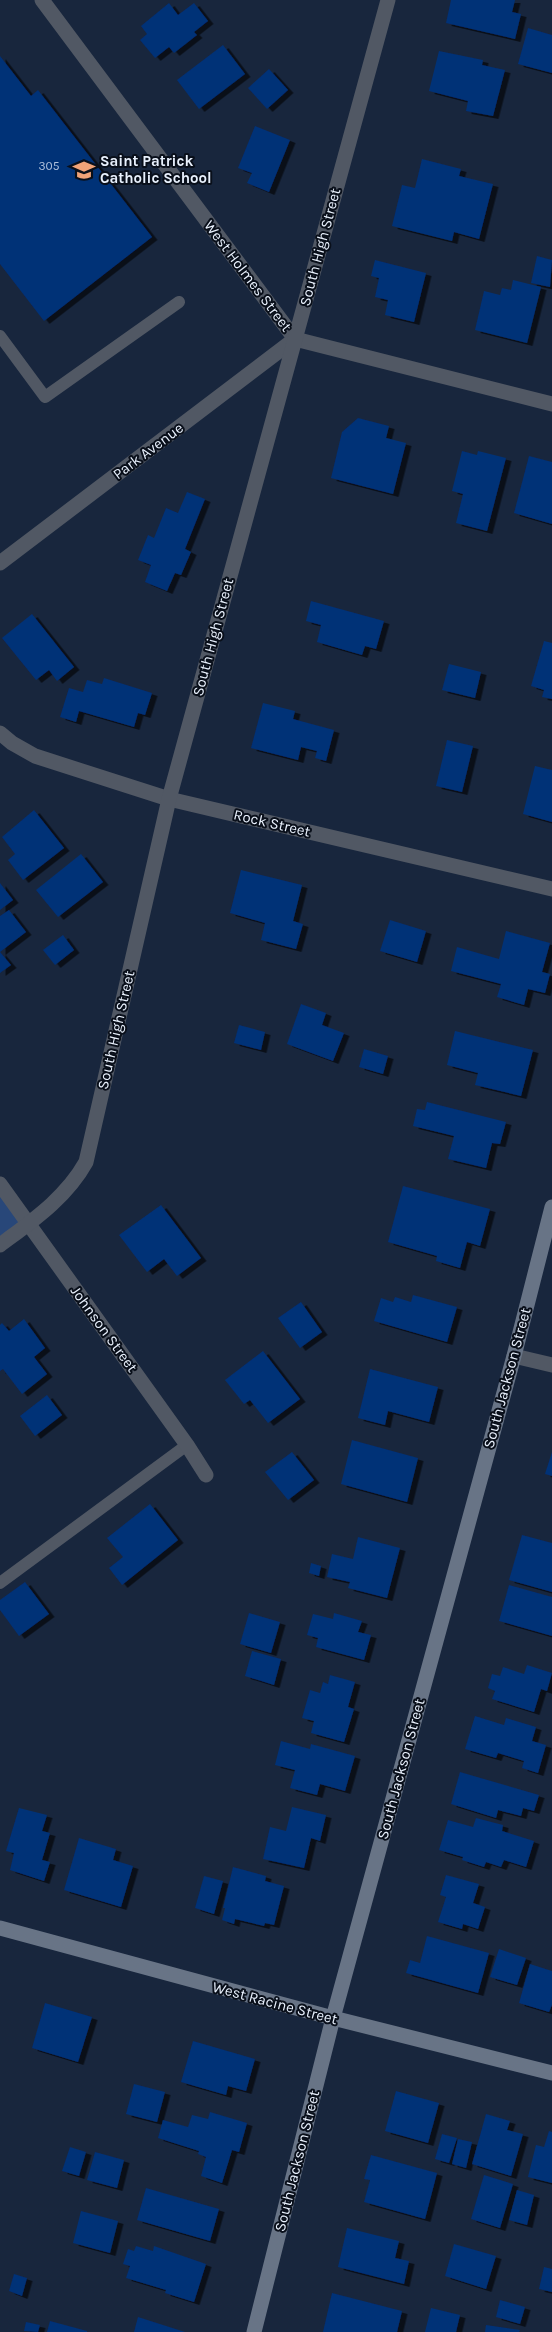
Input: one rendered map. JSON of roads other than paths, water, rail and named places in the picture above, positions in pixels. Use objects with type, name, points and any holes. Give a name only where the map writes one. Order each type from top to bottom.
[{"type":"street","name":"West Holmes Street","points":[[42,0],[295,339],[552,404]]},
{"type":"street","name":"South High Street","points":[[0,1245],[62,1196],[78,1176],[86,1162],[169,799],[388,0]]},
{"type":"street","name":"Park Avenue","points":[[0,563],[295,339]]},
{"type":"street","name":"Rock Street","points":[[0,734],[36,756],[169,799],[552,889]]},
{"type":"street","name":"Johnson Street","points":[[0,1184],[187,1445],[206,1475]]},
{"type":"street","name":"South Jackson Street","points":[[254,2332],[333,2018],[514,1356],[552,1207]]},
{"type":"street","points":[[514,1356],[552,1365]]},
{"type":"street","name":"West Racine Street","points":[[0,1928],[333,2018],[552,2074]]},
{"type":"lane","points":[[0,336],[45,397],[178,302]]},
{"type":"lane","points":[[0,1582],[187,1445]]},
{"type":"place","name":"Saint Patrick Catholic School","points":[[84,170]]}]
